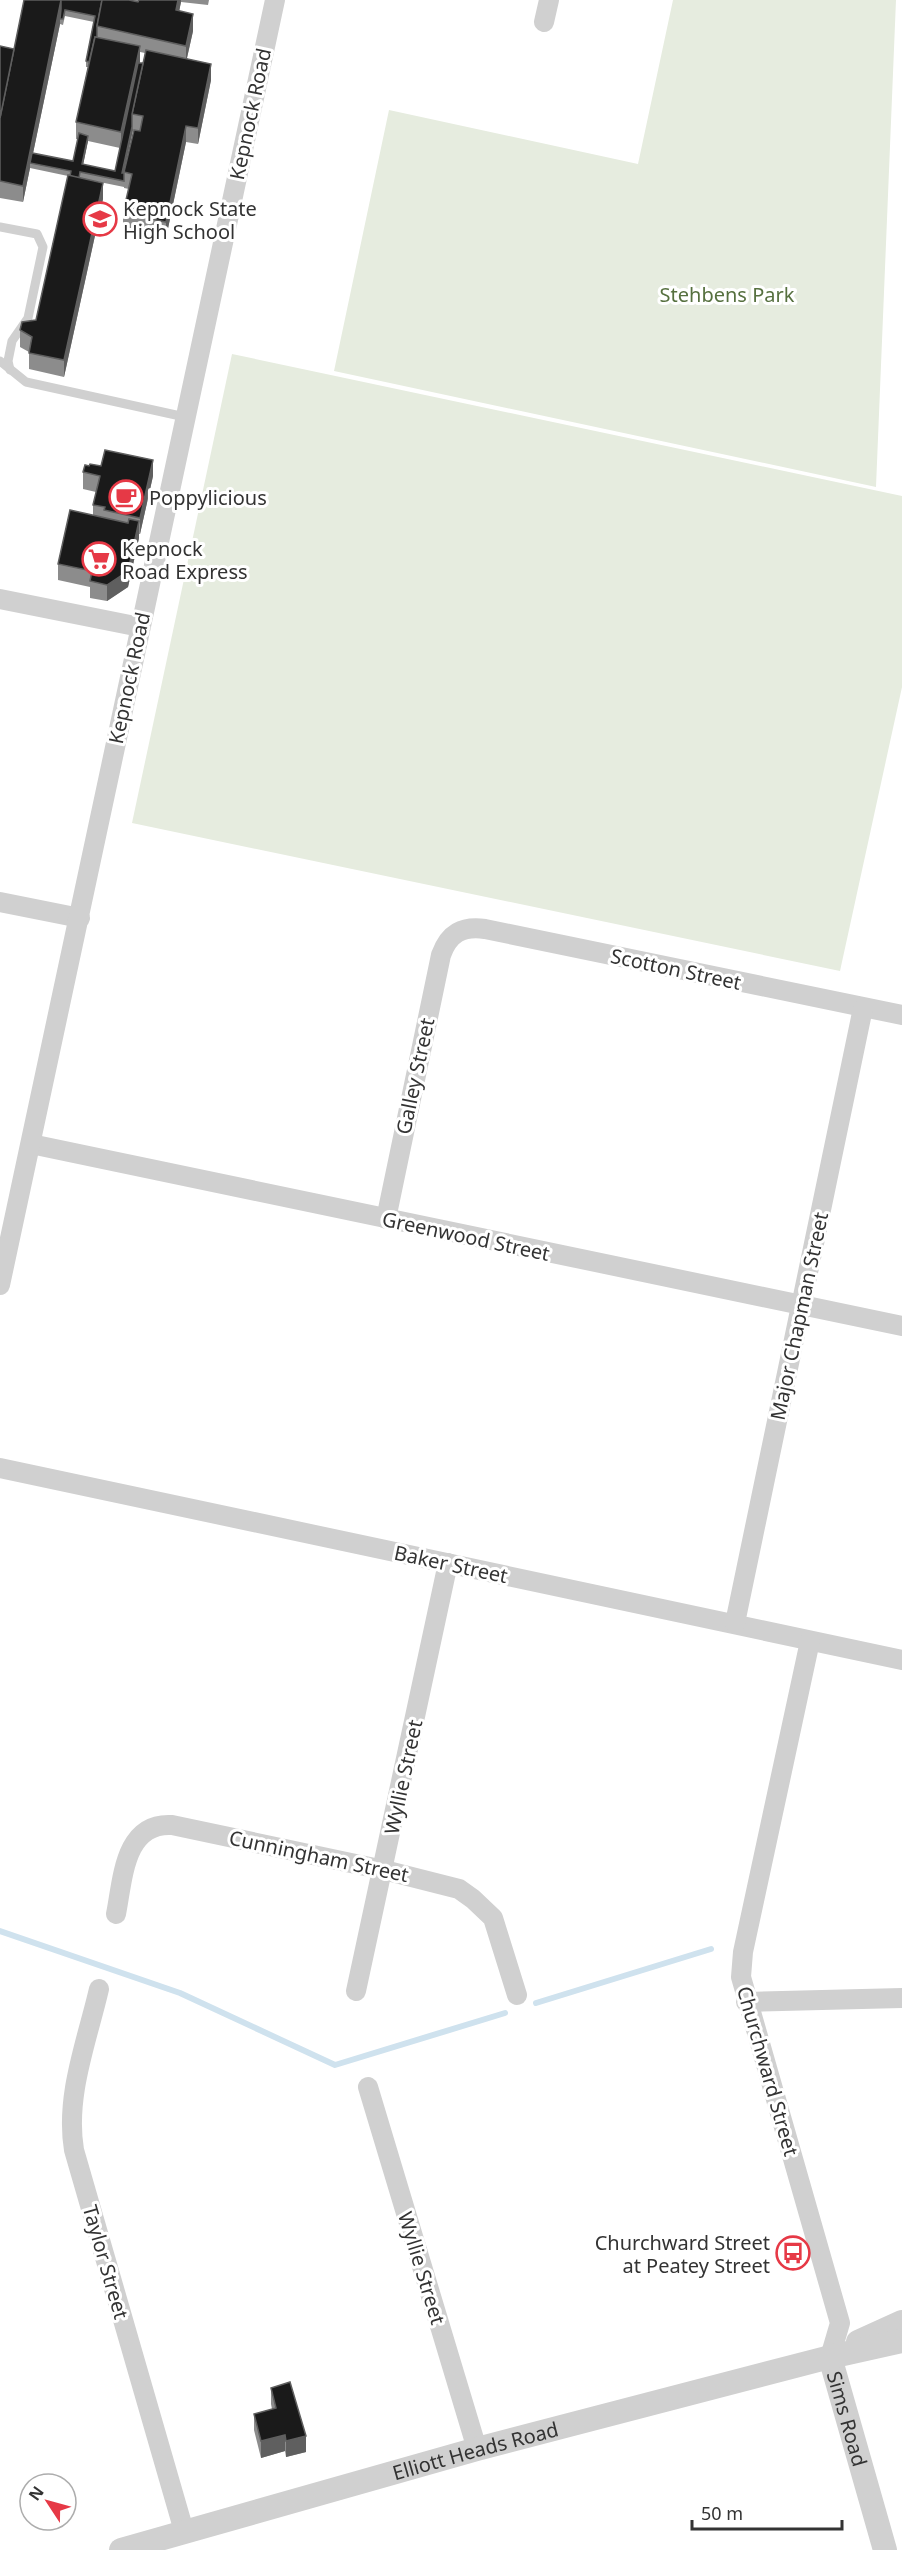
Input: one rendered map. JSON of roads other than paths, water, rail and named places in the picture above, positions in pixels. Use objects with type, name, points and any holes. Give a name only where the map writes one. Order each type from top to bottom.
[{"type":"street","name":"Kepnock Road","points":[[0,1285],[6,1228],[31,1144],[275,0]]},
{"type":"street","points":[[544,22],[549,0]]},
{"type":"street","points":[[0,599],[140,627]]},
{"type":"street","points":[[0,902],[80,918]]},
{"type":"street","name":"Scotton Street","points":[[452,935],[463,929],[485,929],[902,1015]]},
{"type":"street","name":"Galley Street","points":[[386,1219],[438,966],[445,944],[452,935]]},
{"type":"street","name":"Major Chapman Street","points":[[735,1623],[863,1008]]},
{"type":"street","name":"Greenwood Street","points":[[31,1144],[902,1326]]},
{"type":"street","name":"Baker Street","points":[[0,1468],[902,1660]]},
{"type":"street","name":"Wyllie Street","points":[[356,1991],[448,1563]]},
{"type":"street","name":"Churchward Street","points":[[810,1641],[743,1952],[741,1977],[746,2002],[840,2324],[830,2357]]},
{"type":"street","name":"Cunningham Street","points":[[116,1914],[128,1856],[138,1827],[172,1825],[479,1891],[493,1918],[517,1995]]},
{"type":"street","name":"Taylor Street","points":[[99,1989],[72,2102],[70,2128],[77,2161],[184,2531]]},
{"type":"street","points":[[746,2002],[902,1998]]},
{"type":"street","name":"Wyllie Street","points":[[368,2087],[477,2450]]},
{"type":"street","name":"Elliott Heads Road","points":[[830,2357],[888,2326],[902,2322]]},
{"type":"street","name":"Elliott Heads Road","points":[[120,2550],[477,2450],[830,2357],[902,2341]]},
{"type":"street","name":"Sims Road","points":[[830,2357],[885,2550]]},
{"type":"lane","points":[[0,227],[37,234],[43,247],[28,318],[12,341],[8,361],[10,370]]},
{"type":"lane","points":[[0,361],[26,382],[185,417]]},
{"type":"waterway","points":[[0,1931],[180,1993],[335,2065],[505,2013]]},
{"type":"waterway","points":[[536,2003],[711,1949]]},
{"type":"place","name":"Kepnock State High School","points":[[100,219]]},
{"type":"place","name":"Poppylicious","points":[[126,497]]},
{"type":"place","name":"Kepnock Road Express","points":[[99,559]]},
{"type":"place","name":"Churchward Street at Peatey Street","points":[[793,2253]]},
{"type":"park label","name":"Stehbens Park","points":[[727,294]]}]
